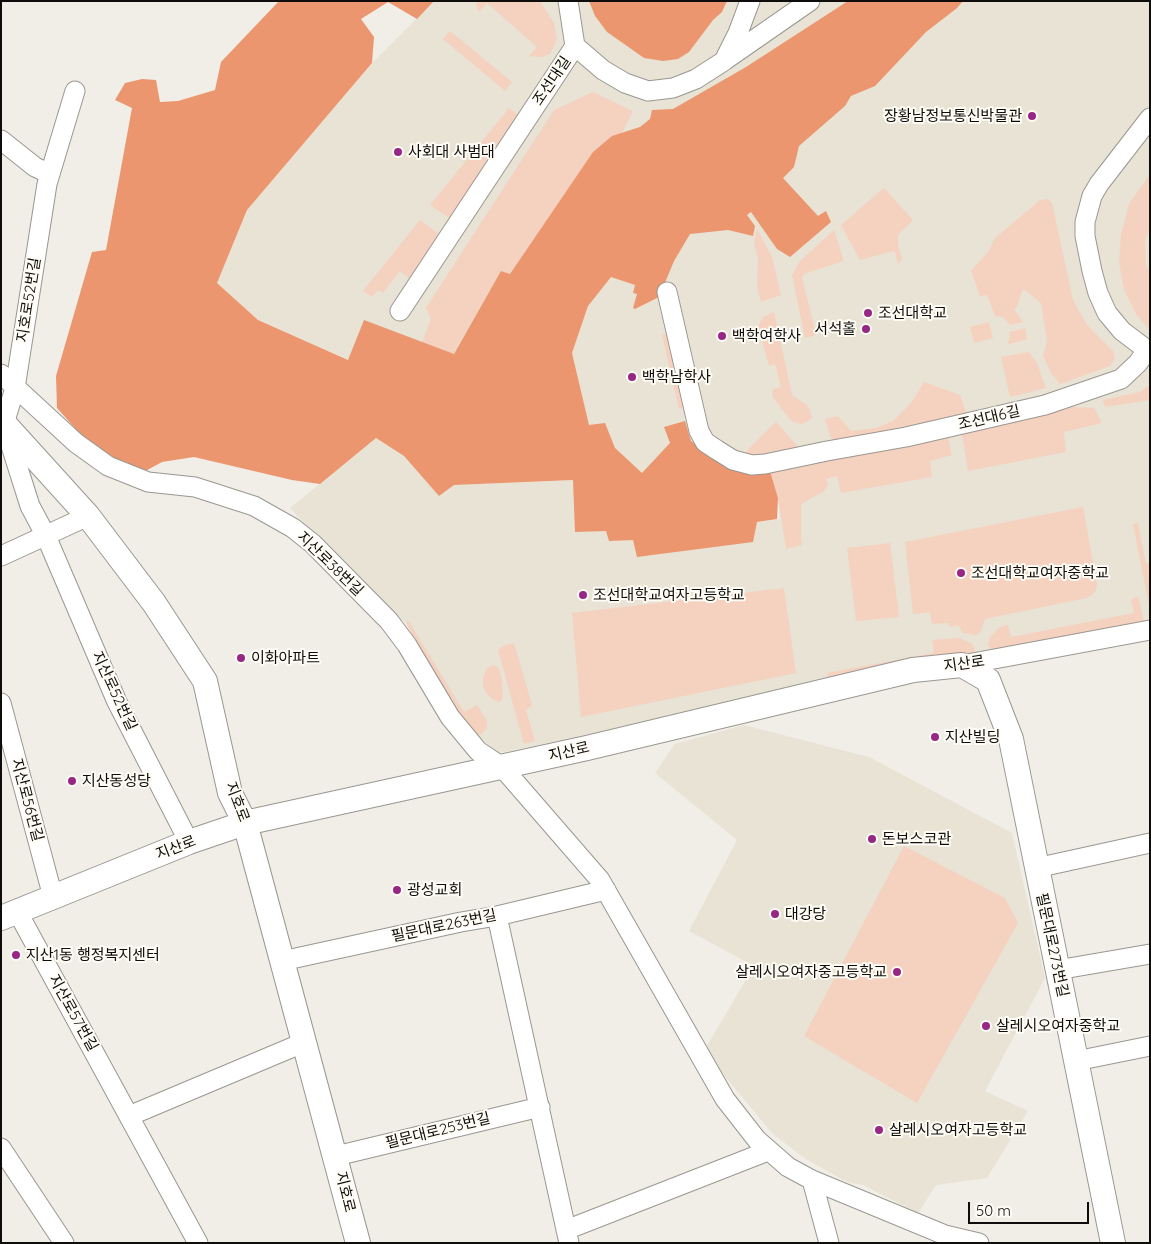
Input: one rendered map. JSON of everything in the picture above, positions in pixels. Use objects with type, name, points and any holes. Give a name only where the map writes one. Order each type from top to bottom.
[{"type":"street","points":[[568,1],[575,46]]},
{"type":"street","points":[[724,61],[738,33],[750,1]]},
{"type":"street","name":"조선대길","points":[[400,311],[575,46],[603,70],[625,83],[648,91],[673,88],[696,79],[810,1]]},
{"type":"street","name":"지호로52번길","points":[[3,422],[15,388],[46,184],[75,91]]},
{"type":"street","name":"조선대6길","points":[[667,292],[698,431],[705,442],[717,450],[733,460],[752,465],[906,437],[1028,409],[1121,379],[1138,363],[1147,350],[1122,331],[1107,313],[1098,293],[1092,271],[1085,236],[1085,222],[1092,196],[1099,184],[1150,118]]},
{"type":"street","points":[[1,140],[35,167],[50,174]]},
{"type":"street","name":"지산로38번길","points":[[1,374],[76,443],[108,466],[148,482],[195,487],[254,506],[293,528],[313,544],[389,622],[407,645],[450,717],[478,751],[502,767]]},
{"type":"street","name":"지호로","points":[[3,422],[88,516],[154,604],[206,681],[230,792],[245,823],[358,1243]]},
{"type":"street","name":"지산로52번길","points":[[3,422],[30,506],[46,536],[117,702],[189,842]]},
{"type":"street","points":[[1,556],[88,516]]},
{"type":"street","name":"지산로","points":[[9,915],[189,842],[245,823],[502,767],[913,670],[962,665],[1150,630]]},
{"type":"street","name":"필문대로273번길","points":[[962,665],[988,680],[1010,739],[1113,1243]]},
{"type":"street","name":"지산로56번길","points":[[1,703],[53,897]]},
{"type":"street","points":[[502,767],[600,880],[725,1099],[752,1135],[768,1151],[788,1168],[812,1180],[945,1235],[979,1243]]},
{"type":"street","points":[[1036,868],[1150,843]]},
{"type":"street","name":"필문대로263번길","points":[[282,961],[497,916],[606,890]]},
{"type":"street","name":"지산로57번길","points":[[9,915],[129,1116],[198,1243]]},
{"type":"street","points":[[497,916],[540,1106],[567,1239],[768,1151]]},
{"type":"street","points":[[1057,970],[1150,954]]},
{"type":"street","points":[[129,1116],[305,1042]]},
{"type":"street","points":[[1076,1061],[1150,1046]]},
{"type":"street","name":"필문대로253번길","points":[[336,1156],[540,1106]]},
{"type":"street","points":[[1,1148],[64,1243]]},
{"type":"street","points":[[812,1180],[829,1243]]},
{"type":"shaded area","points":[[279,1],[434,1],[417,19],[388,2],[361,19],[374,37],[372,63],[247,210],[217,283],[258,320],[348,360],[364,320],[454,354],[501,271],[510,274],[593,152],[612,136],[640,127],[650,119],[652,110],[673,109],[746,67],[848,1],[963,1],[957,8],[926,32],[875,86],[851,96],[845,106],[799,146],[794,167],[783,178],[818,216],[826,211],[831,222],[790,257],[777,249],[751,212],[747,215],[755,226],[753,236],[728,230],[690,234],[674,261],[659,297],[635,309],[633,308],[637,294],[633,293],[635,285],[611,277],[588,306],[572,353],[589,425],[605,423],[615,448],[642,473],[670,443],[664,427],[685,421],[691,441],[717,462],[743,470],[770,471],[778,498],[777,519],[757,522],[753,542],[637,557],[633,540],[609,541],[606,531],[575,532],[573,480],[454,485],[439,496],[404,456],[376,438],[320,484],[292,480],[194,457],[162,462],[140,474],[89,444],[57,408],[56,376],[92,252],[106,250],[132,108],[115,100],[125,83],[142,79],[156,80],[160,102],[178,101],[215,90],[221,62]]},
{"type":"shaded area","name":"조선대학교","points":[[434,1],[589,1],[595,16],[607,32],[644,58],[713,20],[722,12],[727,1],[1150,1],[1150,621],[499,753],[474,733],[445,697],[406,623],[368,592],[290,508],[376,438],[404,456],[439,496],[454,485],[573,480],[640,539],[780,519],[778,498],[837,476],[921,463],[952,454],[948,436],[632,484],[592,439],[572,353],[588,306],[453,354],[349,360],[258,320],[217,283],[248,208],[372,63]]},
{"type":"shaded area","points":[[477,1],[540,1],[554,23],[557,40],[550,54],[542,57],[529,56],[537,47],[487,3],[479,12],[476,5]]},
{"type":"shaded area","points":[[589,1],[727,1],[722,12],[713,20],[689,52],[678,59],[663,61],[644,58],[607,32],[595,16]]},
{"type":"shaded area","points":[[450,31],[512,82],[505,91],[443,39]]},
{"type":"shaded area","points":[[593,92],[633,111],[622,133],[612,136],[593,152],[510,274],[501,271],[453,354],[422,342],[431,319],[426,308],[554,110]]},
{"type":"shaded area","points":[[509,108],[520,116],[451,219],[430,205]]},
{"type":"shaded area","points":[[1150,174],[1150,228],[1145,240],[1146,265],[1150,273],[1150,330],[1136,314],[1124,290],[1119,262],[1121,235],[1129,204]]},
{"type":"shaded area","points":[[884,188],[913,220],[898,235],[898,245],[902,259],[898,264],[895,252],[893,251],[860,260],[841,225]]},
{"type":"shaded area","points":[[1048,199],[1052,203],[1073,300],[1087,325],[1113,351],[1115,358],[1110,366],[1060,384],[1051,373],[1043,356],[1047,341],[1041,303],[1023,289],[1017,307],[1014,309],[1023,322],[1011,325],[1002,317],[995,316],[987,295],[980,296],[971,271],[988,252],[995,238],[1040,200]]},
{"type":"shaded area","points":[[420,220],[439,234],[410,279],[400,271],[383,293],[378,290],[372,297],[363,291]]},
{"type":"shaded area","points":[[757,229],[772,257],[781,295],[761,302],[757,287],[758,258],[754,243]]},
{"type":"shaded area","points":[[834,230],[844,261],[804,274],[802,277],[816,335],[805,338],[792,275],[800,261]]},
{"type":"shaded area","points":[[774,312],[792,395],[808,406],[812,417],[807,422],[801,424],[791,421],[772,396],[773,389],[781,387],[775,364],[769,366],[758,326],[763,317]]},
{"type":"shaded area","points":[[989,322],[993,338],[974,343],[970,327]]},
{"type":"shaded area","points":[[1025,328],[1027,339],[1007,345],[1010,332]]},
{"type":"shaded area","points":[[670,334],[687,407],[679,409],[662,335]]},
{"type":"shaded area","points":[[1029,352],[1037,363],[1046,388],[1010,397],[1001,357]]},
{"type":"shaded area","points":[[924,382],[960,395],[967,415],[963,420],[834,440],[831,438],[825,419],[838,416],[851,431],[876,428],[893,421],[912,402]]},
{"type":"shaded area","points":[[1150,385],[1150,400],[1105,407],[1103,400],[1140,392]]},
{"type":"shaded area","points":[[1071,407],[1094,408],[1102,423],[1064,432],[1066,452],[968,471],[962,434]]},
{"type":"shaded area","points":[[776,422],[801,450],[759,459],[744,456],[751,446]]},
{"type":"shaded area","points":[[948,436],[952,455],[930,461],[932,477],[841,493],[837,476],[827,479],[828,485],[824,491],[801,504],[802,545],[786,549],[778,498],[770,471]]},
{"type":"shaded area","points":[[1083,507],[1097,585],[1092,595],[1087,598],[985,619],[981,631],[976,635],[963,633],[958,625],[949,627],[949,623],[932,624],[930,612],[913,614],[905,542]]},
{"type":"shaded area","points":[[1138,523],[1146,564],[1150,563],[1150,610],[1133,524]]},
{"type":"shaded area","points":[[890,543],[899,617],[856,621],[847,548]]},
{"type":"shaded area","points":[[784,588],[796,673],[581,717],[572,613]]},
{"type":"shaded area","points":[[1138,596],[1144,622],[993,652],[988,645],[990,637],[1000,627],[1008,625],[1011,637],[1134,613],[1131,600]]},
{"type":"shaded area","points":[[408,620],[464,712],[477,705],[487,721],[487,729],[480,735],[474,733],[445,697],[406,623]]},
{"type":"shaded area","points":[[959,638],[973,644],[975,651],[971,657],[829,685],[827,673],[934,653],[932,640]]},
{"type":"shaded area","points":[[514,643],[532,705],[526,710],[535,741],[524,744],[498,650],[503,646]]},
{"type":"shaded area","points":[[493,665],[499,668],[502,680],[503,698],[500,702],[493,700],[483,686],[486,669]]},
{"type":"shaded area","name":"살레시오여자중고등학교","points":[[744,725],[869,757],[1012,833],[1045,978],[985,1091],[1028,1111],[987,1178],[936,1185],[918,1213],[863,1185],[847,1182],[804,1158],[772,1133],[704,1051],[754,966],[689,931],[737,840],[655,773],[675,744]]},
{"type":"shaded area","points":[[904,846],[1005,898],[1018,923],[917,1103],[804,1036]]},
{"type":"place","name":"장황남정보통신박물관","points":[[1032,116]]},
{"type":"place","name":"사회대 사범대","points":[[398,152]]},
{"type":"place","name":"조선대학교","points":[[868,313]]},
{"type":"place","name":"서석홀","points":[[866,329]]},
{"type":"place","name":"백학여학사","points":[[722,336]]},
{"type":"place","name":"백학남학사","points":[[632,377]]},
{"type":"place","name":"조선대학교여자중학교","points":[[961,573]]},
{"type":"place","name":"조선대학교여자고등학교","points":[[583,595]]},
{"type":"place","name":"이화아파트","points":[[241,658]]},
{"type":"place","name":"지산빌딩","points":[[935,737]]},
{"type":"place","name":"지산동성당","points":[[72,781]]},
{"type":"place","name":"돈보스코관","points":[[872,839]]},
{"type":"place","name":"광성교회","points":[[397,890]]},
{"type":"place","name":"대강당","points":[[775,914]]},
{"type":"place","name":"지산1동 행정복지센터","points":[[16,955]]},
{"type":"place","name":"살레시오여자중고등학교","points":[[897,972]]},
{"type":"place","name":"살레시오여자중학교","points":[[986,1026]]},
{"type":"place","name":"살레시오여자고등학교","points":[[879,1130]]}]
